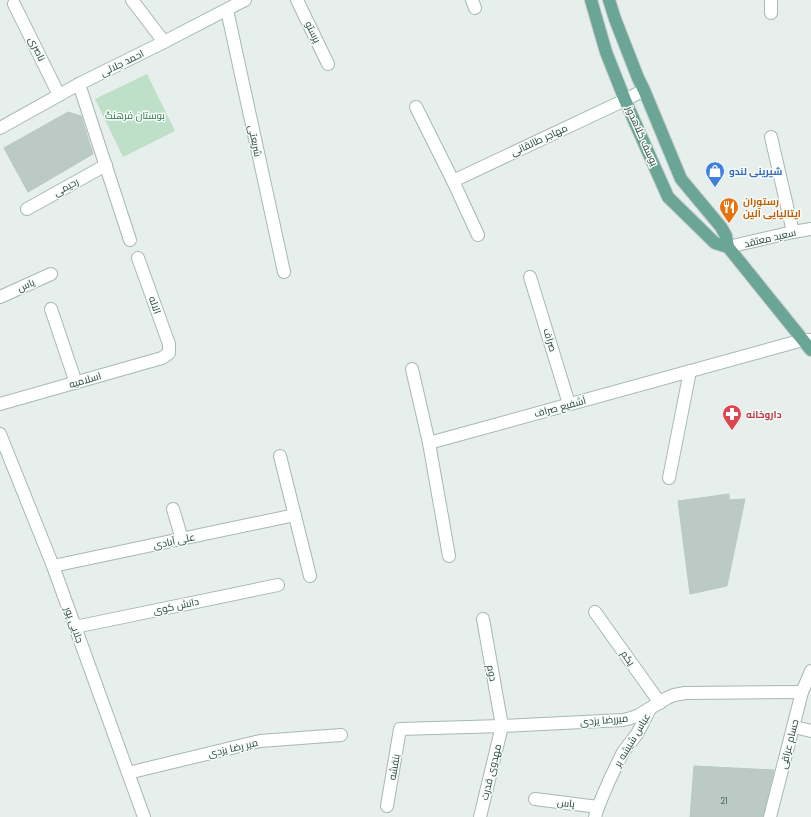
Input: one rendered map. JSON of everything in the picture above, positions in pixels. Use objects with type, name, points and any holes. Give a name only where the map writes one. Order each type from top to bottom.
[{"type":"main road","name":"یوسف کلاهدوز","points":[[592,0],[606,52],[668,197],[715,243],[728,247]]},
{"type":"main road","name":"یوسف کلاهدوز","points":[[609,0],[617,26],[638,78],[681,178],[721,227],[726,236],[728,247],[807,340],[811,350]]},
{"type":"street","points":[[132,0],[164,42]]},
{"type":"street","name":"احمد جلالی","points":[[0,128],[79,84],[245,0]]},
{"type":"street","name":"پرستو","points":[[297,0],[328,64]]},
{"type":"street","points":[[770,0],[771,13]]},
{"type":"street","name":"ناصری","points":[[14,4],[59,95]]},
{"type":"street","name":"شریعتی","points":[[227,10],[284,272]]},
{"type":"street","points":[[79,84],[130,240]]},
{"type":"street","name":"مهاجر طالقانی","points":[[453,180],[626,100],[644,90]]},
{"type":"street","points":[[416,107],[453,180],[478,235]]},
{"type":"street","points":[[770,137],[794,232]]},
{"type":"street","name":"رحیمی","points":[[27,209],[106,165]]},
{"type":"street","name":"سعید معتقد","points":[[728,247],[811,229]]},
{"type":"street","name":"الاله","points":[[138,258],[169,344],[169,353]]},
{"type":"street","name":"یاس","points":[[0,297],[51,274]]},
{"type":"street","name":"صراف","points":[[530,277],[569,404]]},
{"type":"street","points":[[51,309],[76,383]]},
{"type":"street","name":"آشفیع صراف","points":[[429,443],[807,340]]},
{"type":"street","name":"اسلامیه","points":[[0,404],[162,358],[169,353]]},
{"type":"street","points":[[412,369],[429,443],[449,556]]},
{"type":"street","points":[[669,478],[690,371]]},
{"type":"street","name":"جلایی پور","points":[[0,436],[53,566],[144,817]]},
{"type":"street","points":[[280,456],[310,576]]},
{"type":"street","points":[[173,509],[182,539]]},
{"type":"street","name":"علی آبادی","points":[[53,566],[295,515]]},
{"type":"street","name":"دانش کوی","points":[[75,627],[278,585]]},
{"type":"street","name":"یکم","points":[[595,612],[655,706]]},
{"type":"street","name":"دوم","points":[[483,619],[502,726]]},
{"type":"street","name":"حسام عراقی","points":[[771,817],[802,692],[811,671]]},
{"type":"street","name":"میررضا یزدی","points":[[400,729],[623,720],[639,715],[674,695],[685,693],[802,692]]},
{"type":"street","name":"عباس شیشه بر","points":[[596,812],[623,752],[637,734],[655,706]]},
{"type":"street","name":"مهدوی قدرت","points":[[480,817],[502,726]]},
{"type":"street","points":[[794,727],[811,731]]},
{"type":"street","name":"بنفشه","points":[[387,806],[400,729]]},
{"type":"street","name":"میر رضا یزدی","points":[[128,773],[260,741],[341,735]]},
{"type":"street","name":"یاس","points":[[535,799],[596,812]]},
{"type":"green space","name":"بوستان فرهنگ","points":[[147,74],[175,131],[123,157],[95,99]]},
{"type":"building","points":[[68,112],[81,116],[93,154],[28,192],[4,148]]},
{"type":"building","points":[[729,494],[729,500],[745,499],[727,586],[690,594],[678,501]]},
{"type":"building","points":[[694,766],[774,770],[763,817],[690,817]]},
{"type":"place","name":"شیرینی لندو","points":[[715,188]]},
{"type":"place","name":"رستوران ایتالیایی آلین","points":[[729,224]]},
{"type":"place","name":"داروخانه","points":[[732,431]]}]
